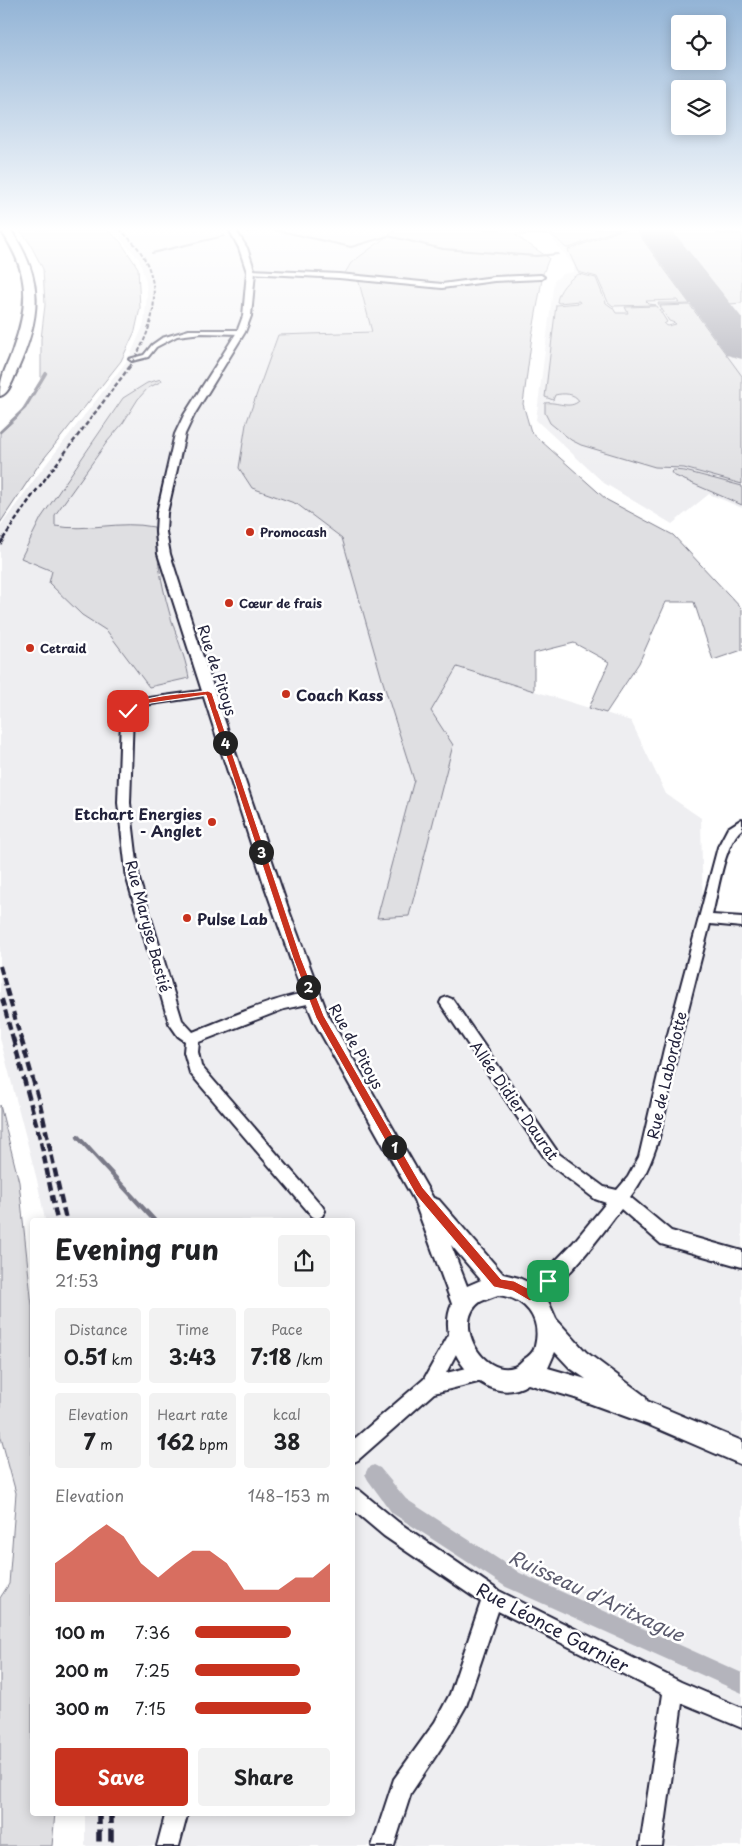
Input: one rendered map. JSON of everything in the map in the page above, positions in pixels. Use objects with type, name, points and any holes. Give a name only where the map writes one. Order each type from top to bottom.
[{"type":"highway","points":[[0,392],[25,333],[29,315]]},
{"type":"street","name":"Rue de Pitoys","points":[[247,315],[241,332],[183,425],[162,513],[161,532],[164,554],[208,693],[312,998],[321,1018],[422,1195]]},
{"type":"street","points":[[132,360],[146,356],[150,348],[177,334],[241,332]]},
{"type":"street","name":"Rue Maryse Bastié","points":[[192,1038],[183,1032],[176,1023],[133,879],[124,803],[126,719],[128,711],[133,706],[142,702],[208,693]]},
{"type":"street","name":"Rue de Labordotte","points":[[530,1295],[569,1261],[633,1182],[646,1159],[671,1049],[724,847],[732,831],[742,823]]},
{"type":"street","points":[[704,919],[742,922]]},
{"type":"street","points":[[312,998],[283,1004],[192,1038],[191,1052],[195,1069],[317,1211]]},
{"type":"street","name":"Allée Didier Daurat","points":[[447,1003],[554,1159],[600,1194],[620,1198]]},
{"type":"street","points":[[422,1195],[498,1284]]},
{"type":"street","points":[[422,1195],[463,1304]]},
{"type":"street","points":[[620,1198],[667,1238],[742,1259]]},
{"type":"street","points":[[498,1284],[514,1286],[530,1295],[541,1309],[547,1326],[548,1339],[545,1352],[538,1364],[528,1373],[507,1379],[484,1373],[472,1363],[463,1350],[458,1335],[458,1319],[463,1304],[472,1293],[484,1286],[498,1284]]},
{"type":"street","points":[[547,1326],[578,1360],[651,1414]]},
{"type":"street","points":[[355,1451],[372,1434],[430,1385],[458,1335]]},
{"type":"street","points":[[430,1385],[484,1373]]},
{"type":"street","points":[[528,1373],[575,1387],[651,1414],[742,1453]]},
{"type":"street","name":"Rue Léonce Garnier","points":[[355,1499],[391,1529],[492,1598],[674,1689],[742,1718]]},
{"type":"street","points":[[383,1846],[402,1787],[442,1729],[459,1699],[492,1598]]},
{"type":"street","points":[[652,1846],[674,1689]]},
{"type":"street","points":[[168,1846],[176,1816]]},
{"type":"shaded area","points":[[44,315],[138,315],[135,331],[121,361],[38,466],[0,523],[0,433],[17,418],[41,379],[41,339]]},
{"type":"shaded area","points":[[145,315],[368,315],[372,332],[260,389],[246,424],[252,488],[297,503],[342,538],[382,679],[414,780],[378,917],[410,916],[430,711],[457,667],[631,721],[666,794],[701,818],[703,916],[742,914],[742,1846],[85,1846],[85,1816],[355,1816],[355,1218],[45,1218],[37,1180],[0,1038],[0,527],[37,476],[126,362],[138,362],[141,357],[130,356],[144,324]]},
{"type":"shaded area","points":[[368,315],[536,315],[523,404],[531,432],[607,500],[673,535],[742,609],[742,650],[713,660],[694,602],[666,602],[639,663],[606,713],[589,708],[609,662],[574,643],[534,653],[534,691],[457,667],[431,711],[453,745],[409,916],[377,918],[414,780],[382,679],[342,538],[297,504],[252,488],[239,468],[246,424],[278,335],[372,332]]},
{"type":"shaded area","points":[[550,315],[742,315],[742,508],[709,494],[672,524],[604,483],[536,420]]},
{"type":"shaded area","points":[[555,315],[663,315],[667,322],[664,324],[668,326],[676,324],[669,321],[665,315],[697,315],[742,376],[742,484],[684,468],[655,467],[581,445],[571,440],[550,423],[545,413],[545,403],[571,405],[579,401],[577,398],[568,394],[555,395],[553,400],[545,397]]},
{"type":"shaded area","points":[[161,379],[162,381],[148,388],[138,399],[123,423],[107,442],[55,515],[55,526],[79,528],[141,525],[154,527],[164,590],[189,678],[149,687],[107,631],[82,615],[49,583],[52,571],[21,558],[41,518],[123,398],[147,383]]},
{"type":"shaded area","points":[[673,470],[685,471],[742,486],[742,505],[673,475],[671,472]]},
{"type":"shaded area","points":[[0,1105],[19,1182],[30,1287],[30,1816],[55,1816],[52,1846],[0,1846],[0,1598],[9,1584],[16,1493],[0,1434]]},
{"type":"waterway","points":[[0,432],[25,408],[46,373]]},
{"type":"waterway","name":"Ruisseau d'Aritxague","points":[[78,1137],[152,1218]]},
{"type":"waterway","name":"Ruisseau d'Aritxague","points":[[374,1474],[399,1506],[513,1580],[742,1683]]},
{"type":"runway","points":[[719,315],[742,346]]},
{"type":"railway","points":[[130,366],[144,340],[152,315]]},
{"type":"railway","points":[[3,539],[30,499],[131,365]]},
{"type":"railway","points":[[0,544],[4,538]]},
{"type":"railway","points":[[0,966],[21,1039]]},
{"type":"railway","points":[[2,999],[13,1039]]},
{"type":"railway","points":[[13,1038],[41,1142],[57,1218]]},
{"type":"railway","points":[[21,1038],[40,1104],[66,1218]]},
{"type":"railway","points":[[99,1816],[99,1846]]},
{"type":"railway","points":[[111,1816],[111,1846]]},
{"type":"place","name":"Promocash","points":[[250,532]]},
{"type":"place","name":"Cœur de frais","points":[[229,603]]},
{"type":"place","name":"Cetraid","points":[[30,648]]},
{"type":"place","name":"Coach Kass","points":[[286,694]]},
{"type":"place","name":"Etchart Energies - Anglet","points":[[212,822]]},
{"type":"place","name":"Pulse Lab","points":[[187,918]]},
{"type":"route","points":[[128,711],[133,706],[142,702],[208,693],[312,998],[321,1018],[420,1192],[498,1284],[514,1286],[530,1295],[548,1281]]}]
